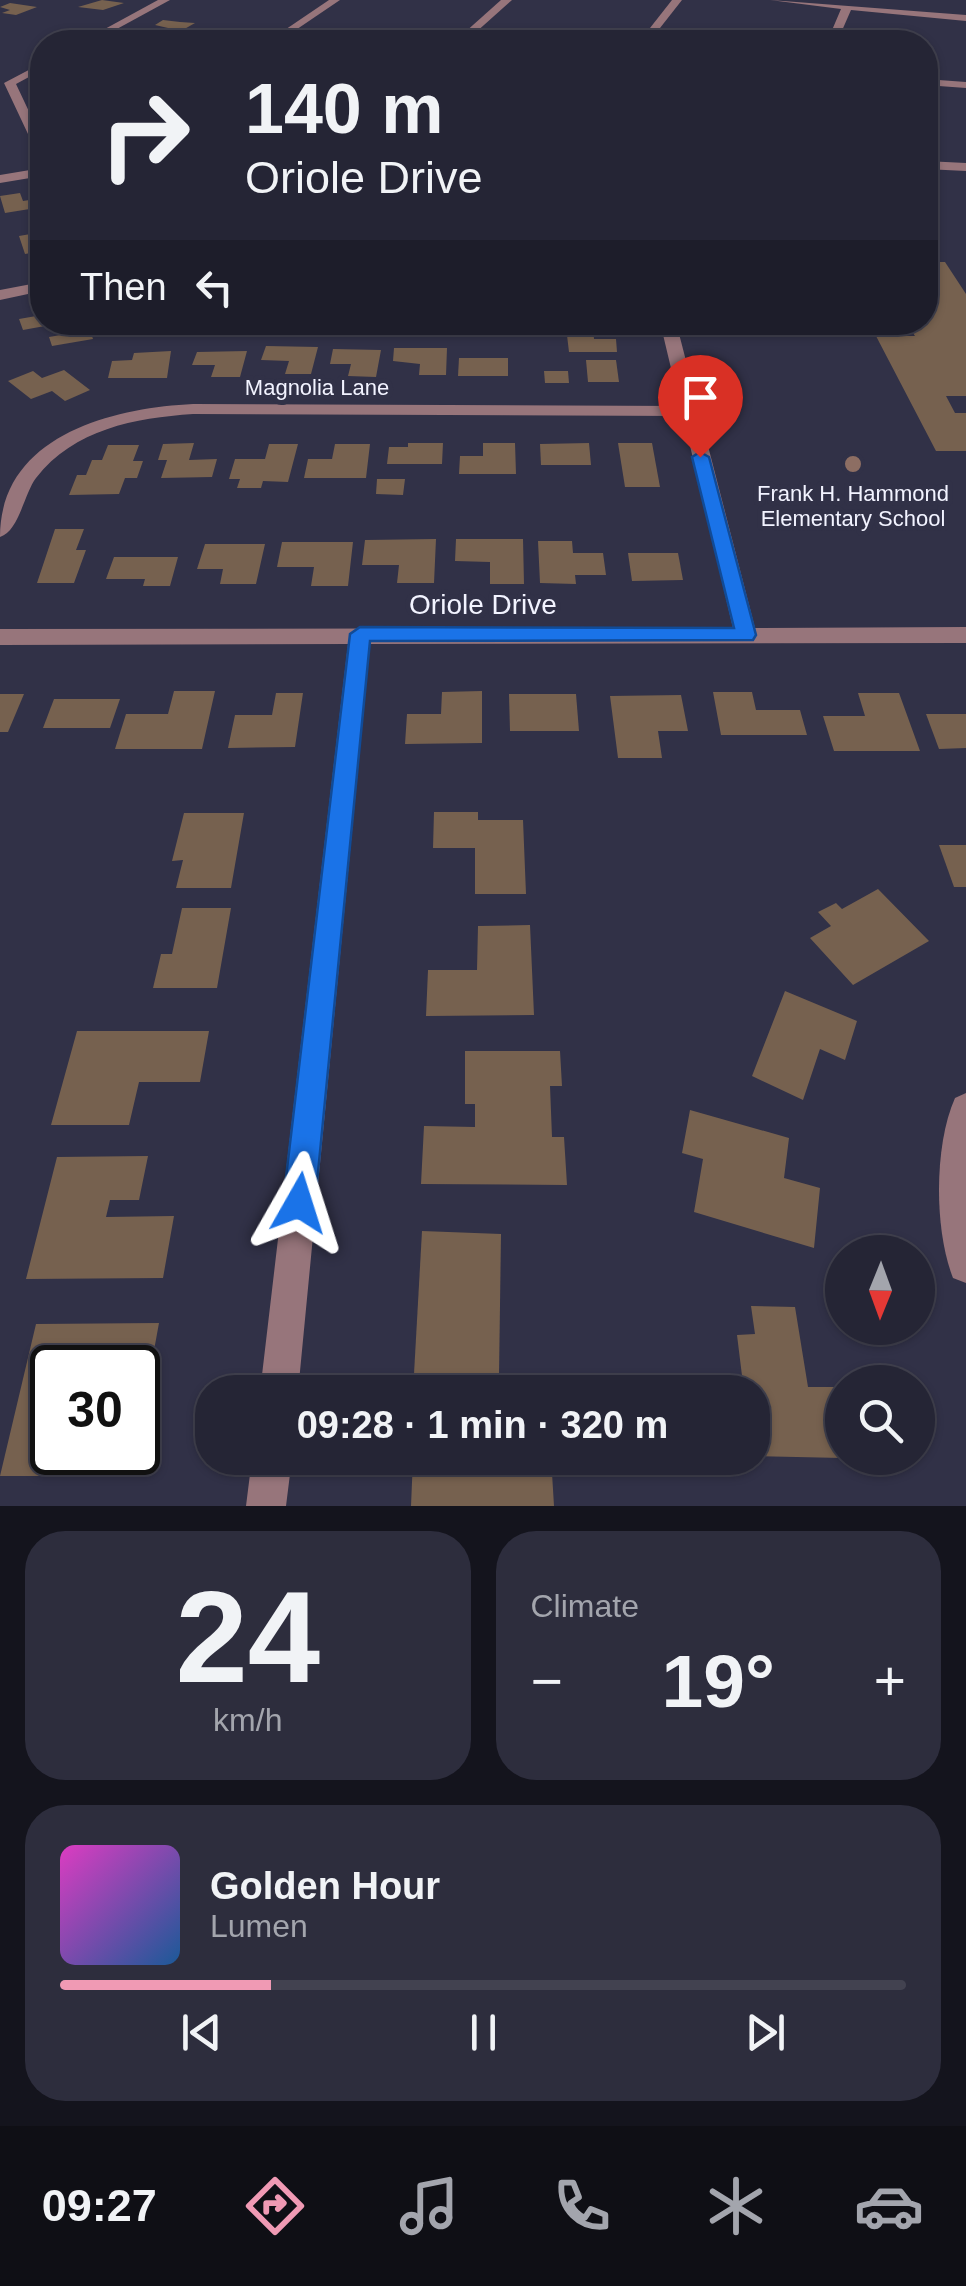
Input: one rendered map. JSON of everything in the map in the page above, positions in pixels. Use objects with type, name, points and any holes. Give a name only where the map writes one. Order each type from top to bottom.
[{"type":"street","points":[[109,30],[165,0]]},
{"type":"street","points":[[290,30],[335,0]]},
{"type":"street","points":[[473,30],[507,0]]},
{"type":"street","points":[[653,30],[677,0]]},
{"type":"street","points":[[774,0],[966,18]]},
{"type":"street","points":[[837,30],[847,7]]},
{"type":"street","points":[[30,73],[10,84],[30,126]]},
{"type":"street","points":[[938,83],[966,85]]},
{"type":"street","points":[[938,162],[966,164]]},
{"type":"street","points":[[0,178],[30,174]]},
{"type":"street","points":[[0,284],[30,278]]},
{"type":"street","points":[[0,295],[30,289]]},
{"type":"street","points":[[671,335],[746,635]]},
{"type":"street","name":"Magnolia Lane","points":[[0,531],[27,477],[50,451],[91,427],[140,413],[193,408],[688,410]]},
{"type":"street","points":[[281,1375],[360,634]]},
{"type":"street","name":"Oriole Drive","points":[[0,636],[966,635]]},
{"type":"street","points":[[966,1109],[956,1147],[966,1265]]},
{"type":"street","points":[[266,1506],[270,1475]]},
{"type":"building","points":[[102,0],[124,3],[103,10],[78,7]]},
{"type":"building","points":[[10,3],[37,7],[16,15],[2,13],[10,10],[0,7]]},
{"type":"building","points":[[163,20],[195,23],[183,30],[155,25]]},
{"type":"building","points":[[20,193],[23,201],[30,200],[30,209],[5,213],[0,196]]},
{"type":"building","points":[[30,234],[30,253],[25,254],[19,236]]},
{"type":"building","points":[[938,262],[945,262],[966,294],[966,396],[946,396],[955,413],[966,413],[966,451],[936,451],[876,336],[938,335]]},
{"type":"building","points":[[30,317],[30,329],[23,330],[19,319]]},
{"type":"building","points":[[92,335],[93,339],[52,346],[49,337]]},
{"type":"building","points":[[567,335],[616,339],[617,352],[569,352]]},
{"type":"building","points":[[266,346],[318,347],[311,374],[285,374],[289,361],[261,360]]},
{"type":"building","points":[[394,348],[447,348],[446,375],[419,375],[420,364],[393,361]]},
{"type":"building","points":[[333,349],[381,350],[376,377],[348,376],[351,364],[330,364]]},
{"type":"building","points":[[171,351],[167,378],[108,378],[112,361],[132,360],[134,353]]},
{"type":"building","points":[[247,351],[240,377],[211,377],[215,365],[192,365],[197,352]]},
{"type":"building","points":[[459,358],[508,358],[508,376],[458,376]]},
{"type":"building","points":[[586,360],[616,360],[619,382],[588,382]]},
{"type":"building","points":[[64,370],[90,390],[65,401],[52,391],[31,399],[8,381],[33,371],[42,378]]},
{"type":"building","points":[[544,371],[568,371],[569,383],[545,383]]},
{"type":"building","points":[[194,443],[189,460],[217,459],[212,477],[161,478],[167,460],[158,460],[163,444]]},
{"type":"building","points":[[408,443],[443,443],[442,464],[387,464],[389,447],[408,447]]},
{"type":"building","points":[[483,443],[515,443],[516,474],[459,474],[460,456],[483,456]]},
{"type":"building","points":[[589,443],[591,465],[541,465],[540,444]]},
{"type":"building","points":[[618,443],[652,443],[660,487],[625,487]]},
{"type":"building","points":[[269,444],[298,444],[288,482],[263,481],[261,488],[237,488],[240,479],[229,479],[235,459],[265,459]]},
{"type":"building","points":[[335,444],[370,444],[366,478],[304,478],[308,459],[332,459]]},
{"type":"building","points":[[108,445],[139,445],[133,461],[143,461],[137,478],[125,478],[119,494],[69,495],[77,475],[86,475],[92,460],[102,460]]},
{"type":"building","points":[[377,479],[405,479],[403,495],[376,494]]},
{"type":"building","points":[[55,529],[84,529],[76,550],[86,550],[74,583],[37,583]]},
{"type":"building","points":[[436,539],[434,583],[397,583],[399,565],[362,565],[365,540]]},
{"type":"building","points":[[456,539],[523,539],[524,584],[490,584],[490,562],[455,561]]},
{"type":"building","points":[[538,541],[572,541],[573,553],[603,553],[606,575],[575,575],[576,584],[540,583]]},
{"type":"building","points":[[282,542],[353,542],[348,586],[311,586],[314,567],[277,567]]},
{"type":"building","points":[[205,544],[265,544],[256,584],[220,584],[223,569],[197,569]]},
{"type":"building","points":[[628,553],[678,553],[683,580],[632,581]]},
{"type":"building","points":[[114,557],[178,557],[170,586],[143,586],[145,579],[106,579]]},
{"type":"building","points":[[174,691],[215,691],[202,749],[115,749],[126,714],[168,714]]},
{"type":"building","points":[[482,691],[482,743],[405,744],[407,714],[441,714],[442,692]]},
{"type":"building","points":[[713,692],[752,692],[756,710],[800,710],[807,735],[721,735]]},
{"type":"building","points":[[276,693],[303,693],[295,747],[228,748],[235,715],[272,715]]},
{"type":"building","points":[[858,693],[899,693],[920,751],[834,751],[823,716],[865,716]]},
{"type":"building","points":[[0,694],[24,694],[8,732],[0,732]]},
{"type":"building","points":[[509,694],[576,694],[579,731],[510,731]]},
{"type":"building","points":[[681,695],[688,731],[658,731],[662,758],[618,758],[610,696]]},
{"type":"building","points":[[54,699],[120,699],[110,728],[43,728]]},
{"type":"building","points":[[926,714],[966,714],[966,748],[939,749]]},
{"type":"building","points":[[434,812],[478,812],[478,820],[523,820],[526,894],[475,894],[475,848],[433,848]]},
{"type":"building","points":[[184,813],[244,813],[231,888],[176,888],[183,860],[172,861]]},
{"type":"building","points":[[939,845],[966,845],[966,887],[954,887]]},
{"type":"building","points":[[878,889],[929,941],[853,985],[810,938],[831,926],[818,912],[836,903],[842,909]]},
{"type":"building","points":[[182,908],[231,908],[217,988],[153,988],[161,954],[172,954]]},
{"type":"building","points":[[530,925],[534,1015],[426,1016],[428,970],[477,970],[478,926]]},
{"type":"building","points":[[785,991],[857,1021],[845,1060],[820,1049],[803,1100],[752,1076]]},
{"type":"building","points":[[77,1031],[209,1031],[200,1082],[139,1082],[129,1125],[51,1125]]},
{"type":"building","points":[[465,1051],[560,1051],[562,1086],[550,1086],[552,1137],[564,1137],[567,1185],[421,1184],[424,1126],[475,1127],[475,1104],[465,1104]]},
{"type":"building","points":[[690,1110],[789,1138],[784,1178],[820,1188],[814,1248],[694,1212],[703,1159],[682,1153]]},
{"type":"building","points":[[148,1156],[139,1200],[110,1200],[106,1217],[174,1216],[163,1278],[26,1279],[57,1157]]},
{"type":"building","points":[[422,1231],[501,1234],[499,1375],[414,1374]]},
{"type":"building","points":[[751,1306],[795,1307],[808,1387],[825,1387],[825,1458],[770,1456],[770,1375],[742,1375],[737,1335],[755,1334]]},
{"type":"building","points":[[159,1323],[155,1345],[31,1345],[36,1324]]},
{"type":"building","points":[[30,1349],[30,1475],[65,1476],[0,1476]]},
{"type":"building","points":[[412,1475],[552,1475],[554,1506],[411,1506]]},
{"type":"place","name":"Frank H. Hammond Elementary School","points":[[853,464]]},
{"type":"route","points":[[299,1203],[360,634],[746,635],[700,457]]}]
